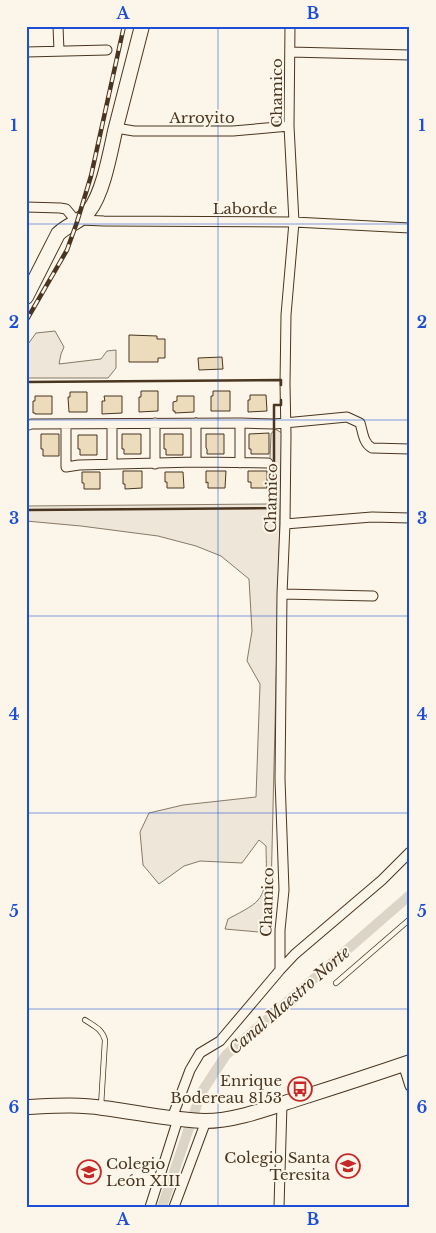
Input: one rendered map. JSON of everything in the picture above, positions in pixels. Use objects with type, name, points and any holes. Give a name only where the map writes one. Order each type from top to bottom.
[{"type":"main road","points":[[26,297],[58,234],[66,227],[78,221],[90,210],[96,199],[105,173],[142,26]]},
{"type":"main road","points":[[26,1107],[66,1106],[101,1108],[175,1119],[206,1121],[237,1117],[407,1063]]},
{"type":"street","points":[[58,26],[59,51]]},
{"type":"street","name":"Chamico","points":[[280,970],[280,930],[284,890],[280,779],[282,594],[285,524],[286,315],[294,222],[289,126],[290,26]]},
{"type":"street","points":[[26,52],[107,50]]},
{"type":"street","points":[[290,52],[410,55]]},
{"type":"street","name":"Arroyito","points":[[116,128],[134,131],[233,131],[289,126]]},
{"type":"street","points":[[26,207],[66,209],[78,221]]},
{"type":"street","name":"Laborde","points":[[78,221],[294,222],[410,228]]},
{"type":"street","points":[[26,426],[31,424],[240,422],[286,424],[347,417],[360,423],[367,446],[372,448],[410,449]]},
{"type":"street","points":[[240,422],[240,463]]},
{"type":"street","points":[[155,423],[155,464]]},
{"type":"street","points":[[196,423],[196,462]]},
{"type":"street","points":[[66,424],[66,466],[196,462],[268,463]]},
{"type":"street","points":[[112,424],[112,464]]},
{"type":"street","points":[[285,524],[372,517],[410,518]]},
{"type":"street","points":[[282,594],[373,596]]},
{"type":"street","points":[[150,1207],[190,1070],[200,1053],[220,1041],[295,954],[382,880],[410,852]]},
{"type":"street","points":[[407,1063],[410,1086]]},
{"type":"street","points":[[278,1207],[282,1104]]},
{"type":"street","points":[[174,1207],[206,1121]]},
{"type":"lane","points":[[336,983],[410,919]]},
{"type":"lane","points":[[85,1020],[100,1029],[104,1034],[101,1108]]},
{"type":"shaded area","points":[[55,331],[64,347],[59,364],[101,359],[107,351],[116,350],[116,368],[108,378],[26,378],[26,347],[36,333]]},
{"type":"shaded area","points":[[275,429],[282,433],[270,933],[225,929],[228,919],[249,908],[262,895],[266,874],[266,846],[259,840],[242,863],[200,861],[184,866],[159,884],[143,865],[140,832],[149,813],[183,805],[256,797],[260,684],[247,661],[252,631],[249,579],[221,556],[196,546],[158,536],[26,521],[26,506],[268,504],[271,434]]},
{"type":"building","points":[[129,335],[157,336],[157,339],[165,339],[165,358],[158,358],[158,362],[129,362]]},
{"type":"building","points":[[222,357],[223,369],[199,370],[198,358]]},
{"type":"building","points":[[141,391],[158,391],[158,411],[139,412]]},
{"type":"building","points":[[213,391],[230,391],[230,411],[211,411]]},
{"type":"building","points":[[70,392],[87,392],[87,412],[69,412],[68,397],[70,397]]},
{"type":"building","points":[[250,395],[266,395],[267,411],[248,412]]},
{"type":"building","points":[[35,396],[52,396],[52,414],[33,413]]},
{"type":"building","points":[[104,396],[122,396],[122,413],[102,414],[102,401],[105,401]]},
{"type":"building","points":[[177,396],[194,396],[194,412],[175,413],[173,411],[173,402],[177,401]]},
{"type":"building","points":[[269,433],[269,454],[251,454],[249,434]]},
{"type":"building","points":[[41,434],[59,434],[59,456],[43,456]]},
{"type":"building","points":[[122,434],[141,434],[141,454],[124,454]]},
{"type":"building","points":[[164,434],[183,434],[183,455],[166,455]]},
{"type":"building","points":[[206,434],[224,434],[224,454],[207,454]]},
{"type":"building","points":[[78,435],[97,435],[97,455],[80,455]]},
{"type":"building","points":[[123,471],[142,471],[142,488],[125,489]]},
{"type":"building","points":[[206,471],[226,471],[225,488],[208,488]]},
{"type":"building","points":[[248,471],[267,471],[267,488],[251,488],[251,482],[248,482]]},
{"type":"building","points":[[82,472],[100,472],[100,489],[84,489]]},
{"type":"building","points":[[165,472],[183,472],[184,488],[167,488]]},
{"type":"waterway","name":"Canal Maestro Norte","points":[[162,1207],[201,1093],[226,1055],[410,895]]},
{"type":"railway","points":[[26,321],[67,250],[77,222],[91,176],[124,26]]},
{"type":"wall","points":[[26,382],[281,380],[281,385]]},
{"type":"wall","points":[[26,510],[274,508],[274,405],[281,405],[281,400]]},
{"type":"place","name":"Enrique Bodereau 8153","points":[[300,1089]]},
{"type":"place","name":"Colegio Santa Teresita","points":[[348,1166]]},
{"type":"place","name":"Colegio León XIII","points":[[89,1172]]}]
